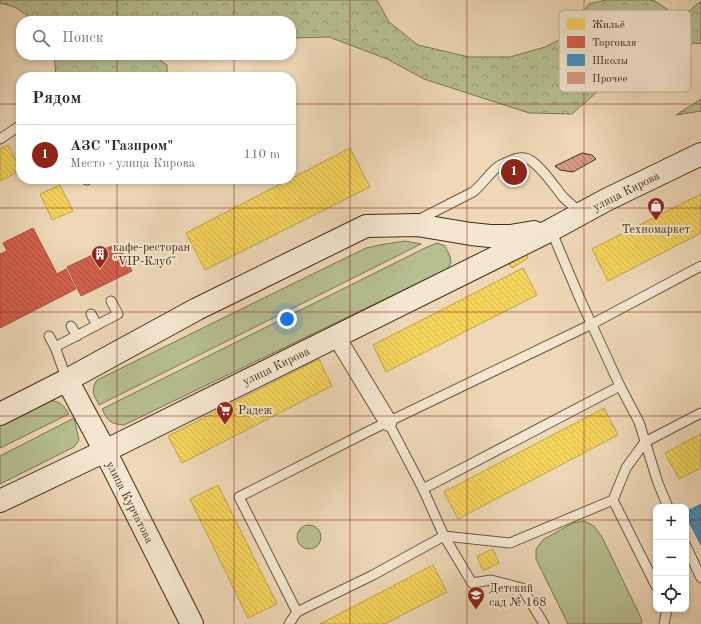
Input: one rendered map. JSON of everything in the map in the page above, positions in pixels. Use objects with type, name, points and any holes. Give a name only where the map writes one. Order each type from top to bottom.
[{"type":"main road","name":"улица Кирова","points":[[0,501],[105,451],[701,154]]},
{"type":"main road","name":"улица Кирова","points":[[0,414],[67,380],[197,309],[366,226],[417,225],[490,236],[510,236],[551,230]]},
{"type":"main road","name":"улица Курчатова","points":[[67,380],[105,451],[192,624]]},
{"type":"street","points":[[336,336],[388,422]]},
{"type":"lane","points":[[0,139],[16,128]]},
{"type":"lane","points":[[409,225],[473,192],[480,187],[498,167],[510,161],[522,158],[527,158],[538,167],[570,204],[582,213]]},
{"type":"lane","points":[[551,230],[580,299],[620,386],[639,422],[658,483],[667,504]]},
{"type":"lane","points":[[296,612],[239,497],[388,422],[592,324],[701,266]]},
{"type":"lane","points":[[55,347],[118,314],[112,301]]},
{"type":"lane","points":[[91,314],[97,325]]},
{"type":"lane","points":[[71,326],[77,336]]},
{"type":"lane","points":[[49,336],[55,347],[67,380]]},
{"type":"lane","points":[[423,489],[620,386]]},
{"type":"lane","points":[[289,624],[296,612],[373,575],[444,536],[510,543],[613,500],[626,468],[645,442],[701,413]]},
{"type":"lane","points":[[388,422],[423,489],[444,536],[472,582],[491,580],[522,588],[544,624]]},
{"type":"lane","points":[[613,500],[653,580]]},
{"type":"lane","points":[[689,552],[701,578]]},
{"type":"lane","points":[[664,624],[666,612]]},
{"type":"green space","points":[[0,0],[377,0],[389,22],[418,45],[469,57],[510,57],[545,47],[559,40],[559,92],[597,92],[572,114],[529,113],[424,79],[387,59],[329,37],[296,38],[296,16],[28,16],[15,7],[0,3]]},
{"type":"green space","points":[[606,0],[655,1],[668,10],[585,10],[589,4]]},
{"type":"green space","points":[[701,1],[701,44],[694,43],[691,44],[690,10]]},
{"type":"green space","points":[[54,60],[160,60],[167,65],[167,72],[56,72]]},
{"type":"green space","points":[[701,99],[701,111],[676,115]]},
{"type":"green space","points":[[405,241],[421,244],[99,405],[94,396],[93,390],[97,380],[366,248]]},
{"type":"green space","points":[[437,243],[445,246],[450,256],[451,263],[447,269],[124,425],[112,423],[102,409],[425,248]]},
{"type":"green space","points":[[50,400],[61,404],[69,414],[0,448],[0,424]]},
{"type":"green space","points":[[74,418],[79,440],[74,447],[0,484],[0,456]]},
{"type":"green space","points":[[584,521],[594,526],[602,537],[642,620],[641,624],[568,624],[536,559],[536,549],[544,539],[573,523]]},
{"type":"green space","points":[[309,525],[318,528],[321,537],[318,546],[309,549],[300,546],[297,537],[300,528]]},
{"type":"building: Жильё","points":[[8,145],[16,160],[16,173],[0,181],[0,149]]},
{"type":"building: Жильё","points":[[350,148],[370,187],[205,270],[186,233],[281,184],[296,184],[296,176]]},
{"type":"building: Жильё","points":[[60,185],[73,211],[52,220],[40,194]]},
{"type":"building: Жильё","points":[[701,194],[701,233],[608,281],[592,249]]},
{"type":"building: Жильё","points":[[524,250],[528,258],[512,268],[507,261]]},
{"type":"building: Жильё","points":[[523,268],[537,295],[386,372],[373,345]]},
{"type":"building: Жильё","points":[[319,359],[332,386],[182,463],[168,436]]},
{"type":"building: Жильё","points":[[604,408],[618,435],[458,519],[444,492]]},
{"type":"building: Жильё","points":[[701,434],[701,468],[679,479],[665,453]]},
{"type":"building: Жильё","points":[[218,485],[277,604],[248,618],[190,499]]},
{"type":"building: Жильё","points":[[493,549],[499,563],[483,571],[477,556]]},
{"type":"building: Жильё","points":[[433,565],[447,592],[385,624],[320,624]]},
{"type":"building: Торговля","points":[[33,228],[57,274],[66,269],[76,289],[0,328],[0,254],[7,251],[3,243]]},
{"type":"building: Торговля","name":"кафе-ресторан \"VIP-Клуб\"","points":[[118,243],[132,271],[81,296],[67,267]]},
{"type":"building: Школы","points":[[701,504],[701,545],[689,522],[689,510]]},
{"type":"building: Прочее","points":[[582,153],[592,155],[596,159],[573,172],[560,170],[555,166]]},
{"type":"building: Прочее","points":[[523,160],[528,177],[506,184],[501,166]]},
{"type":"place","name":"АЗС \"Газпром\"","points":[[514,172]]},
{"type":"place","name":"Техномаркет","points":[[656,221]]},
{"type":"place","name":"кафе-ресторан \"VIP-Клуб\"","points":[[100,269]]},
{"type":"place","name":"Радеж","points":[[225,425]]},
{"type":"place","name":"Детский сад № 168","points":[[476,610]]}]
